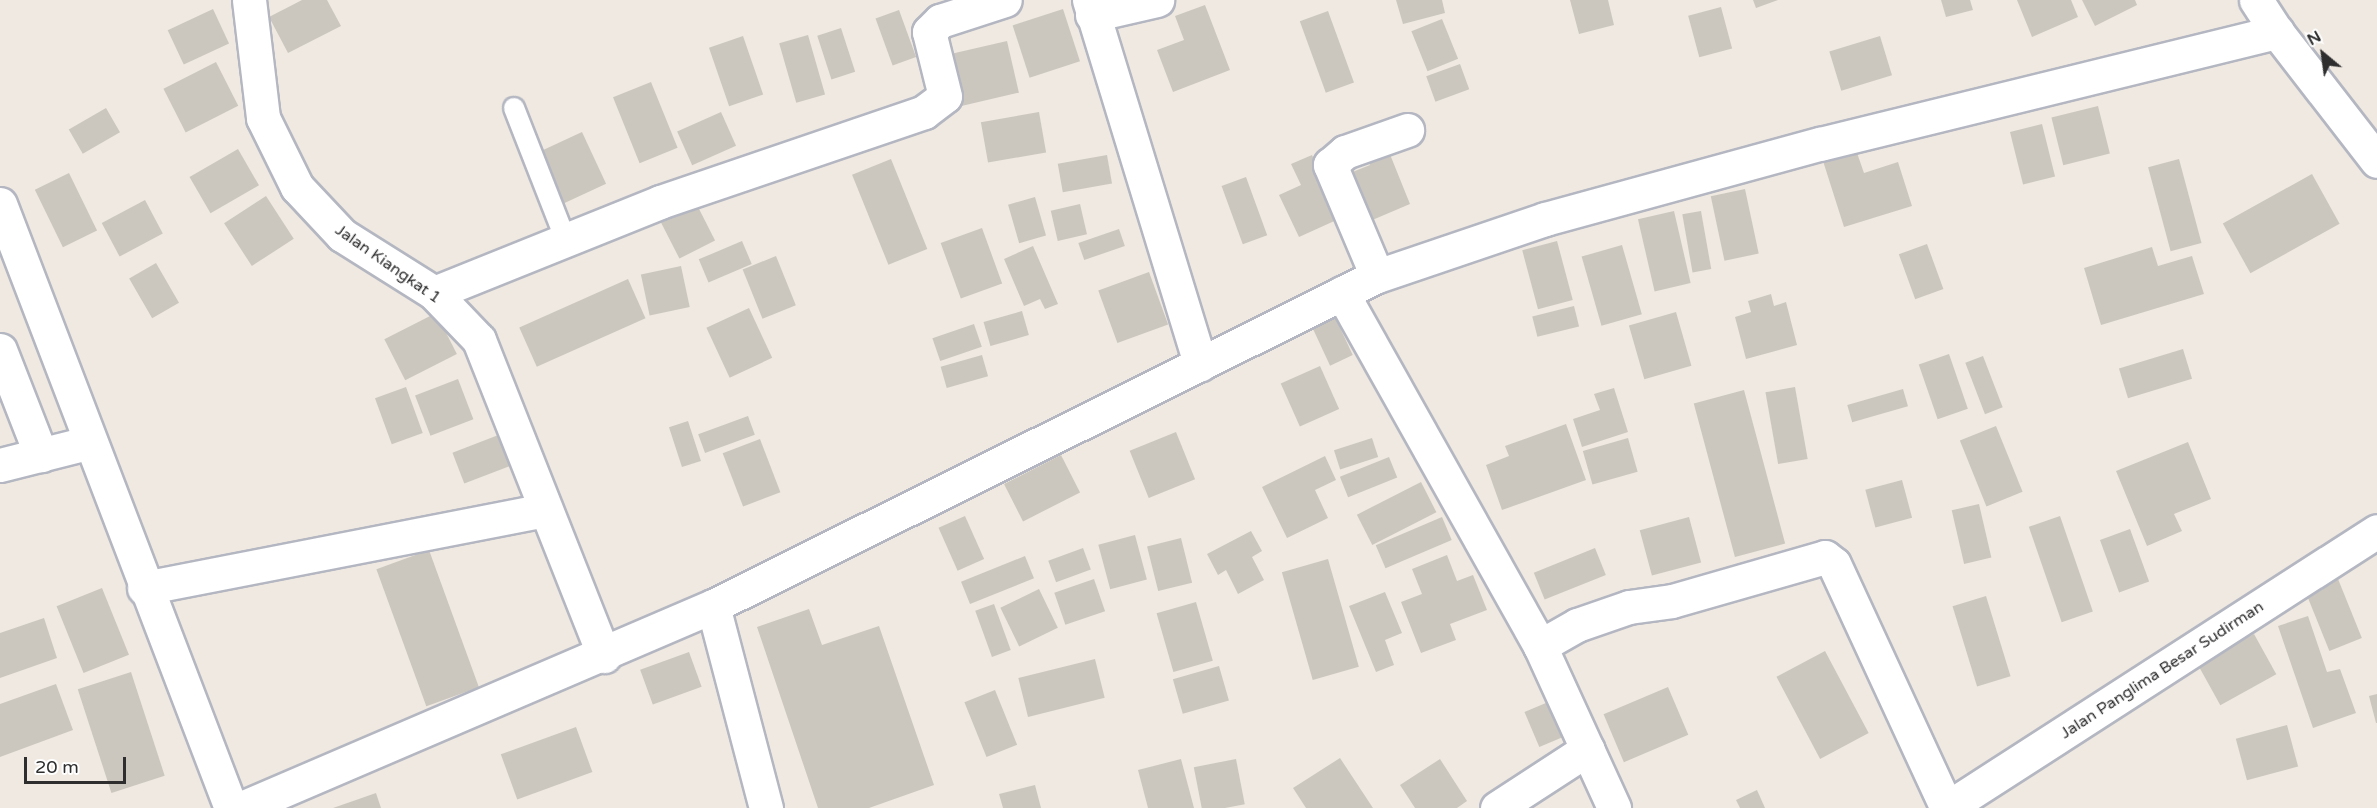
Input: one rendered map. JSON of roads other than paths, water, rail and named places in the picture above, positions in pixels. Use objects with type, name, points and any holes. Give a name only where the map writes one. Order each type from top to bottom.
[{"type":"street","name":"Jalan Kiangkat 1","points":[[249,0],[263,118],[297,187],[342,235],[434,293],[479,340],[604,656]]},
{"type":"street","points":[[434,293],[565,238],[924,112],[945,96],[929,32],[940,21],[1005,0]]},
{"type":"street","points":[[1156,0],[1091,7],[1200,364]]},
{"type":"street","points":[[2256,0],[2277,32],[2377,161]]},
{"type":"street","points":[[242,808],[604,656],[713,606],[1377,276],[1602,203],[2277,32]]},
{"type":"street","points":[[1377,276],[1330,165],[1345,152],[1407,130]]},
{"type":"street","points":[[0,204],[64,450]]},
{"type":"street","points":[[1342,293],[1540,646],[1614,808]]},
{"type":"street","points":[[0,350],[64,450],[144,588],[231,808]]},
{"type":"street","points":[[0,465],[64,450]]},
{"type":"street","points":[[144,588],[546,510]]},
{"type":"street","name":"Jalan Panglima Besar Sudirman","points":[[1947,808],[2377,531]]},
{"type":"street","points":[[1540,646],[1577,625],[1629,607],[1672,601],[1825,557],[1834,564],[1947,808]]},
{"type":"street","points":[[713,606],[766,808]]},
{"type":"street","points":[[1497,808],[1588,749]]},
{"type":"lane","points":[[514,108],[565,238]]}]
